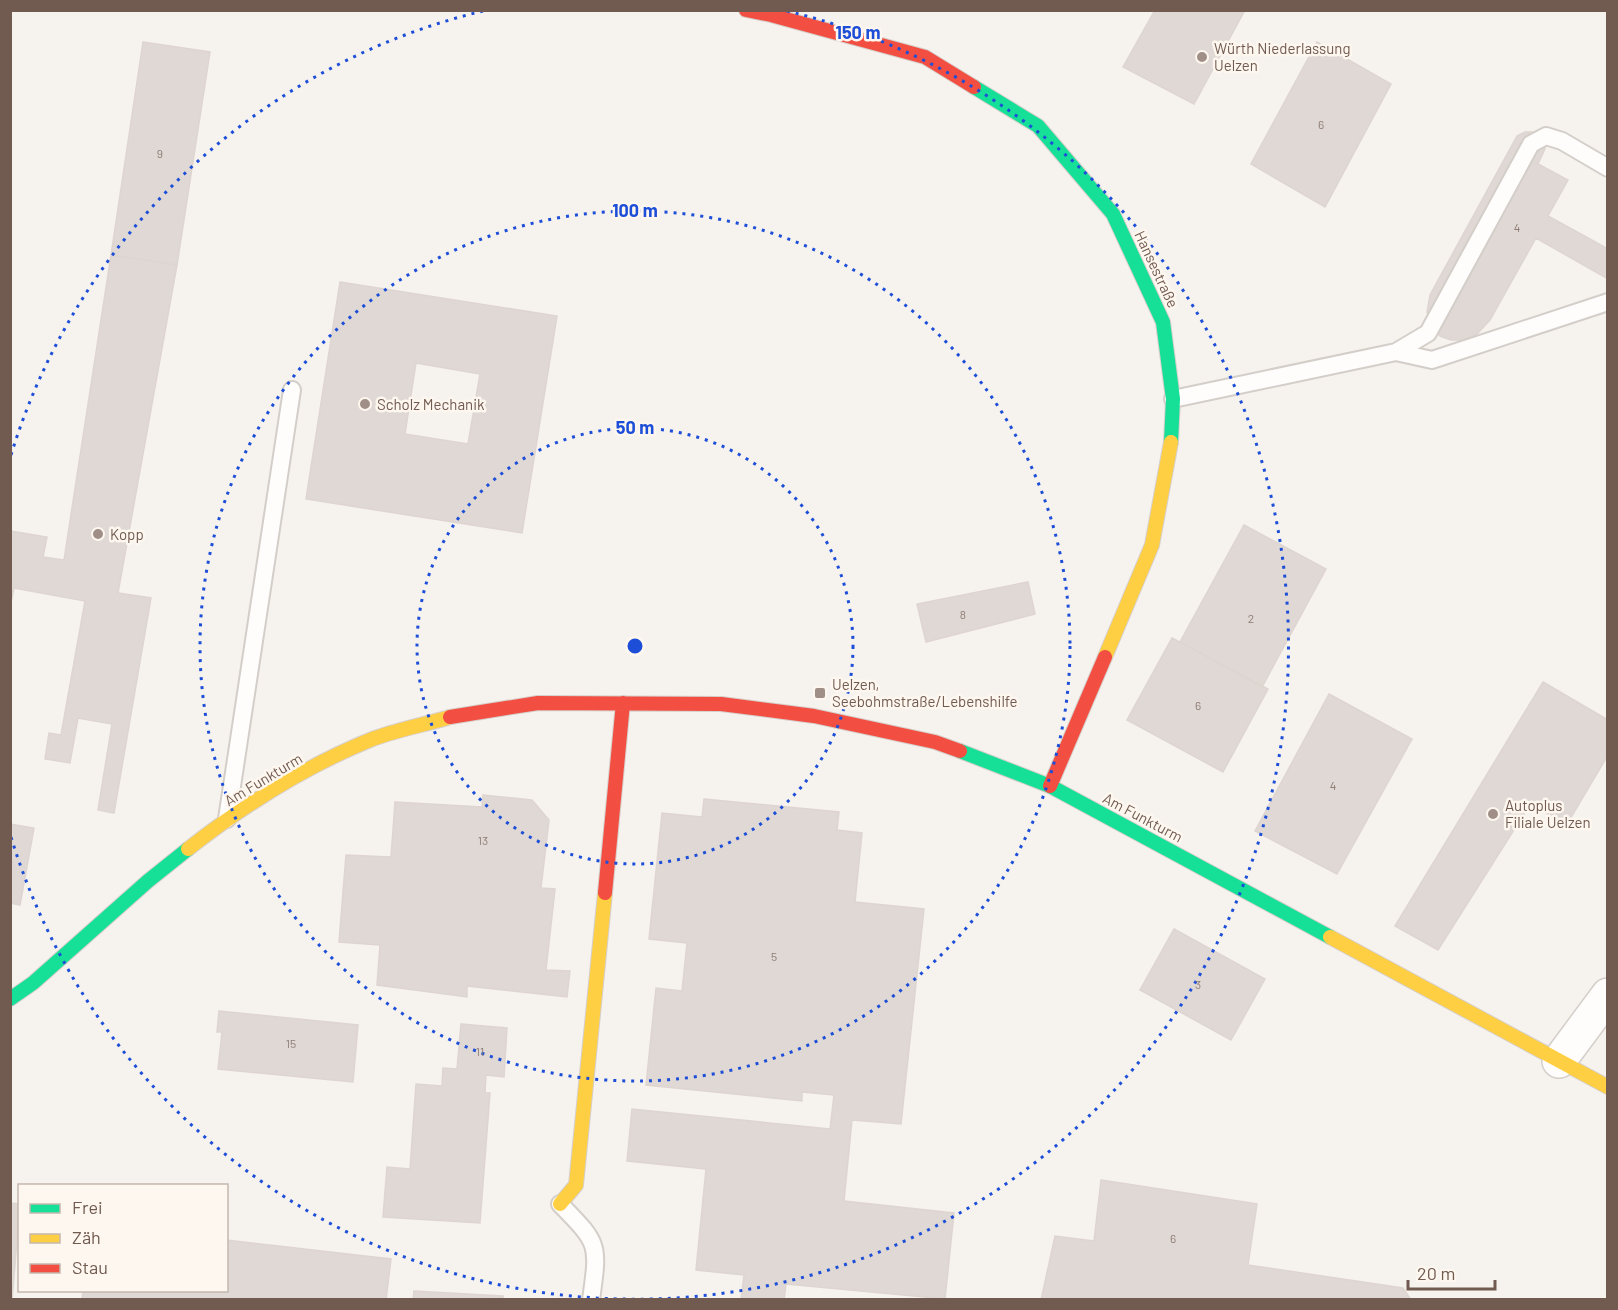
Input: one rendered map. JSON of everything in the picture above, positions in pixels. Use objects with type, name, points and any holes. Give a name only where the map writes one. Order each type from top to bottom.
[{"type":"street","name":"Hansestraße","points":[[746,10],[926,57],[1038,126],[1113,214],[1163,322],[1173,399],[1172,437],[1152,545],[1050,786]]},
{"type":"street","points":[[560,1204],[576,1185],[623,702]]},
{"type":"street","name":"Am Funkturm","points":[[10,999],[33,983],[148,881],[226,820],[290,778],[371,741],[456,716],[537,703],[721,704],[814,716],[935,742],[1050,786],[1608,1087]]},
{"type":"street","points":[[1559,1061],[1608,995]]},
{"type":"lane","points":[[1173,399],[1396,352],[1428,333],[1531,144],[1546,136],[1554,138],[1608,168]]},
{"type":"lane","points":[[1396,352],[1432,360],[1608,302]]},
{"type":"lane","points":[[226,820],[292,390]]},
{"type":"lane","points":[[560,1204],[594,1244],[596,1262],[591,1299]]},
{"type":"building","points":[[1155,10],[1245,10],[1194,104],[1123,67]]},
{"type":"building","points":[[143,42],[210,52],[177,265],[111,255]]},
{"type":"building","points":[[1317,42],[1391,84],[1325,207],[1251,164]]},
{"type":"building","points":[[1525,132],[1539,135],[1544,141],[1545,149],[1538,164],[1568,180],[1548,216],[1608,249],[1608,279],[1536,238],[1490,320],[1477,334],[1462,340],[1451,340],[1440,336],[1427,312],[1430,295],[1517,136]]},
{"type":"building","name":"Kopp","points":[[111,255],[177,265],[118,593],[151,598],[114,813],[98,810],[112,724],[78,718],[70,763],[45,759],[49,733],[61,735],[85,601],[14,588],[10,607],[10,531],[47,537],[43,557],[64,560]]},
{"type":"building","name":"Scholz Mechanik","points":[[340,282],[557,316],[522,533],[306,499]],"holes":[[[416,363],[480,374],[468,444],[405,434]]]},
{"type":"building","points":[[1244,525],[1326,569],[1262,687],[1180,642]]},
{"type":"building","points":[[1028,582],[1035,614],[926,642],[917,604]]},
{"type":"building","points":[[1172,638],[1268,689],[1223,772],[1127,720]]},
{"type":"building","name":"Autoplus Filiale Uelzen","points":[[1543,682],[1608,720],[1608,755],[1566,826],[1531,803],[1438,950],[1395,926]]},
{"type":"building","points":[[1329,694],[1412,739],[1337,874],[1255,831]]},
{"type":"building","points":[[483,795],[532,800],[549,820],[541,888],[555,889],[546,970],[570,971],[567,997],[467,986],[467,997],[377,985],[380,945],[339,942],[346,855],[391,857],[395,802],[482,807]]},
{"type":"building","points":[[704,799],[839,812],[837,830],[862,833],[855,902],[924,909],[901,1124],[852,1120],[844,1201],[954,1213],[945,1299],[786,1284],[784,1300],[741,1300],[744,1275],[696,1270],[706,1169],[627,1161],[632,1109],[830,1129],[834,1095],[802,1092],[802,1101],[646,1085],[656,988],[682,991],[687,943],[649,939],[662,813],[702,817]]},
{"type":"building","points":[[10,824],[34,828],[20,905],[10,903]]},
{"type":"building","points":[[1174,929],[1265,979],[1231,1040],[1140,990]]},
{"type":"building","points":[[219,1011],[358,1025],[353,1082],[218,1069],[222,1032],[217,1032]]},
{"type":"building","points":[[461,1024],[507,1028],[504,1077],[486,1075],[485,1093],[490,1093],[480,1223],[383,1217],[387,1167],[410,1169],[416,1084],[442,1086],[443,1068],[457,1069]]},
{"type":"building","points":[[1101,1180],[1257,1204],[1248,1265],[1403,1288],[1411,1300],[1041,1300],[1055,1236],[1094,1241]]},
{"type":"building","points":[[10,1203],[18,1204],[18,1228],[12,1300],[10,1300]]},
{"type":"building","points":[[228,1240],[391,1259],[386,1300],[82,1300],[83,1292],[228,1292]]},
{"type":"building","points":[[414,1291],[503,1296],[503,1300],[413,1300]]},
{"type":"traffic: fast","points":[[974,87],[1038,126],[1113,214],[1163,322],[1173,399],[1171,442]]},
{"type":"traffic: fast","points":[[960,751],[1050,786],[1330,937]]},
{"type":"traffic: fast","points":[[10,999],[33,983],[148,881],[188,849]]},
{"type":"traffic: slow","points":[[1105,657],[1152,545],[1171,442]]},
{"type":"traffic: slow","points":[[188,849],[253,802],[322,762],[380,736],[450,717]]},
{"type":"traffic: slow","points":[[560,1204],[576,1185],[605,893]]},
{"type":"traffic: slow","points":[[1330,937],[1608,1087]]},
{"type":"traffic: jam","points":[[746,10],[925,57],[974,87]]},
{"type":"traffic: jam","points":[[1050,786],[1105,657]]},
{"type":"traffic: jam","points":[[450,717],[538,703],[721,704],[814,716],[935,742],[960,751]]},
{"type":"traffic: jam","points":[[605,893],[623,703]]},
{"type":"place","name":"Würth Niederlassung Uelzen","points":[[1202,57]]},
{"type":"place","name":"Scholz Mechanik","points":[[365,404]]},
{"type":"place","name":"Kopp","points":[[98,534]]},
{"type":"place","name":"Uelzen, Seebohmstraße/Lebenshilfe","points":[[820,693]]},
{"type":"place","name":"Autoplus Filiale Uelzen","points":[[1493,814]]}]
